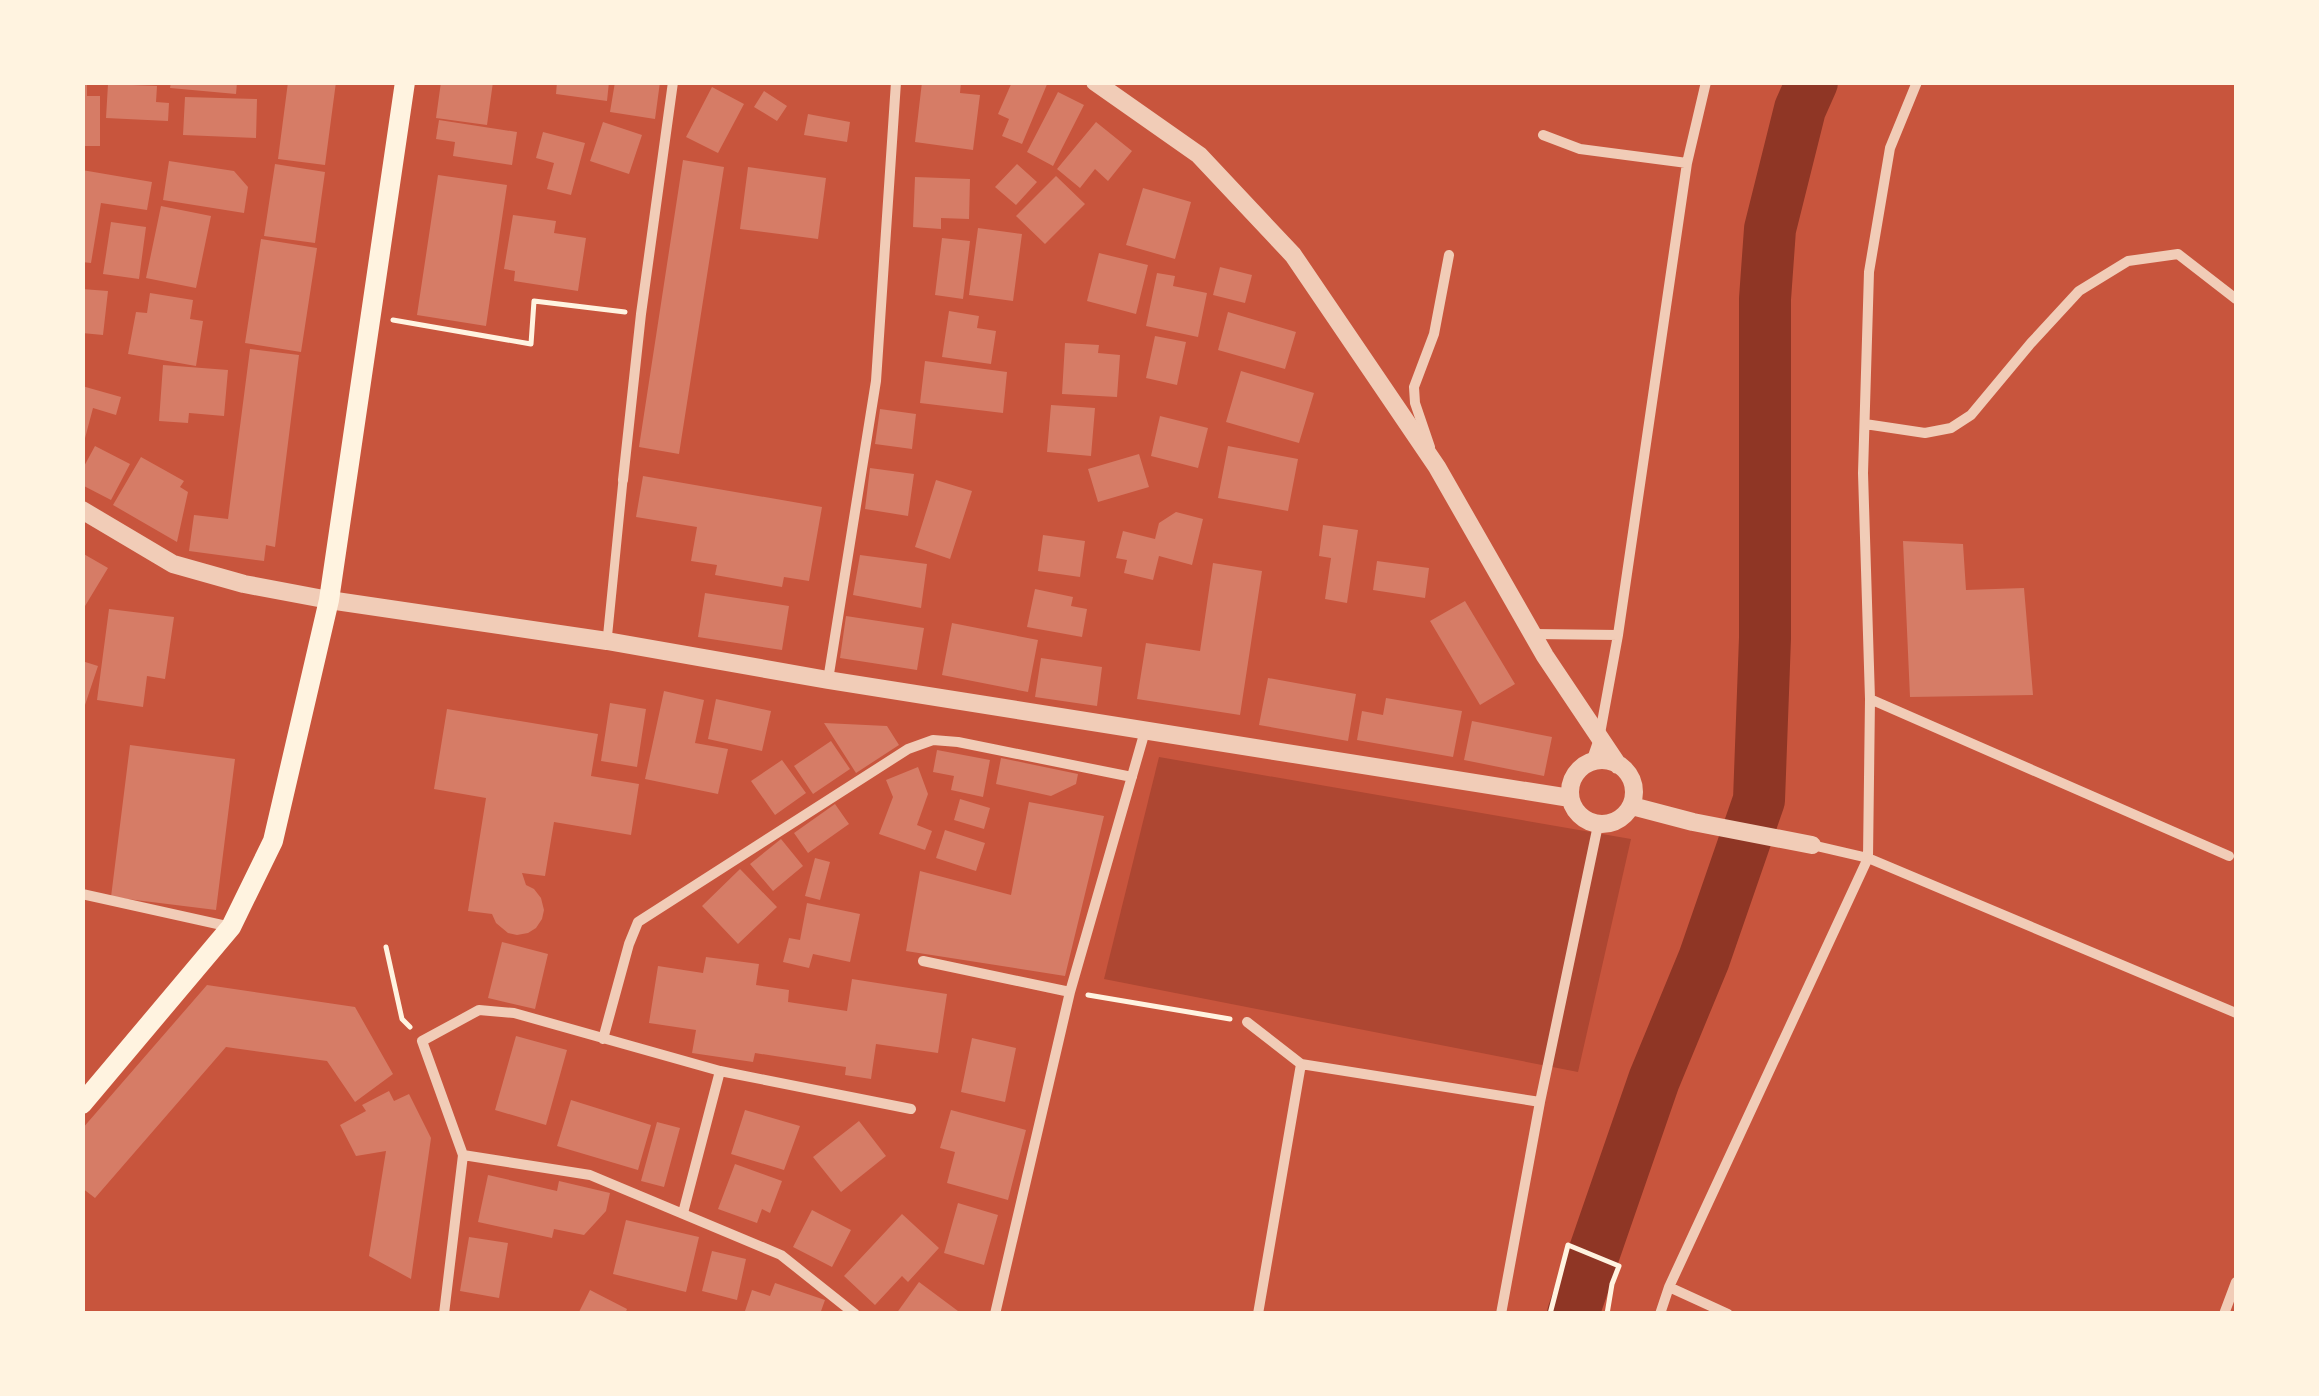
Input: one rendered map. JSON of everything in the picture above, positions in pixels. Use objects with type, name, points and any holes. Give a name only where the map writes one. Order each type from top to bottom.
[{"type":"main road","points":[[85,1096],[231,926],[274,841],[329,600],[406,82]]},
{"type":"street","points":[[607,642],[641,314],[673,82]]},
{"type":"street","points":[[828,680],[876,381],[896,82]]},
{"type":"street","points":[[1095,82],[1199,155],[1294,255],[1436,467],[1533,634],[1599,738],[1630,776],[1634,792],[1626,816],[1598,825],[1580,816],[1570,798],[1570,783],[1578,770],[1590,762],[1605,760],[1618,765]]},
{"type":"street","points":[[1590,762],[1599,738],[1618,635],[1687,163],[1706,82]]},
{"type":"street","points":[[1660,1314],[1669,1287],[1868,858],[1870,699],[1862,472],[1868,272],[1890,148],[1918,82]]},
{"type":"street","points":[[1542,135],[1580,149],[1687,163]]},
{"type":"street","points":[[1865,424],[1924,433],[1952,428],[1971,415],[2079,291],[2128,262],[2178,254],[2236,299]]},
{"type":"street","points":[[1436,467],[1415,403],[1414,387],[1434,334],[1449,255]]},
{"type":"street","points":[[82,510],[173,564],[244,584],[1570,798]]},
{"type":"street","points":[[1533,634],[1618,635]]},
{"type":"street","points":[[1870,699],[2228,856]]},
{"type":"street","points":[[995,1314],[1070,992],[1145,731]]},
{"type":"street","points":[[603,1039],[638,922],[908,749],[933,740],[958,742],[1132,777]]},
{"type":"street","points":[[1632,806],[1868,858],[2236,1013]]},
{"type":"street","points":[[1501,1314],[1598,825]]},
{"type":"street","points":[[82,894],[231,926]]},
{"type":"street","points":[[923,961],[1070,992]]},
{"type":"street","points":[[444,1314],[462,1155],[422,1040],[479,1010],[514,1013],[720,1071],[910,1109]]},
{"type":"street","points":[[1247,1022],[1300,1064],[1540,1102]]},
{"type":"street","points":[[1258,1314],[1300,1064]]},
{"type":"street","points":[[683,1214],[720,1071]]},
{"type":"street","points":[[462,1155],[590,1175],[781,1255],[855,1314]]},
{"type":"street","points":[[2224,1314],[2236,1282]]},
{"type":"street","points":[[1669,1287],[1728,1314]]},
{"type":"path","points":[[371,316],[530,344],[534,301],[641,314]]},
{"type":"path","points":[[386,947],[402,1019],[422,1040]]},
{"type":"path","points":[[1070,992],[1247,1022]]},
{"type":"path","points":[[1550,1314],[1568,1245],[1619,1266],[1607,1314]]},
{"type":"shaded area","points":[[1159,757],[1631,839],[1578,1072],[1104,979]]},
{"type":"building","points":[[82,82],[87,82],[87,96],[100,96],[100,146],[82,146]]},
{"type":"building","points":[[171,82],[237,82],[236,94],[170,88]]},
{"type":"building","points":[[288,82],[336,82],[325,165],[278,159]]},
{"type":"building","points":[[441,82],[493,82],[487,125],[436,118]]},
{"type":"building","points":[[557,82],[609,82],[607,101],[556,94]]},
{"type":"building","points":[[615,82],[660,82],[655,119],[610,112]]},
{"type":"building","points":[[922,82],[961,82],[960,93],[980,95],[973,150],[915,142]]},
{"type":"building","points":[[1012,82],[1048,82],[1022,144],[1002,136],[1009,119],[998,114]]},
{"type":"building","points":[[108,84],[157,86],[156,102],[169,103],[168,121],[106,118]]},
{"type":"building","points":[[712,87],[744,104],[718,153],[686,137]]},
{"type":"building","points":[[764,91],[787,106],[777,121],[754,107]]},
{"type":"building","points":[[1058,92],[1084,105],[1053,166],[1027,152]]},
{"type":"building","points":[[185,97],[257,99],[256,138],[183,135]]},
{"type":"building","points":[[808,114],[850,122],[847,142],[804,135]]},
{"type":"building","points":[[439,120],[517,132],[512,165],[453,156],[455,142],[436,139]]},
{"type":"building","points":[[603,122],[642,135],[629,174],[590,161]]},
{"type":"building","points":[[1096,122],[1132,151],[1108,181],[1095,169],[1080,188],[1057,169]]},
{"type":"building","points":[[543,132],[585,143],[571,195],[547,189],[554,163],[536,158]]},
{"type":"building","points":[[683,160],[724,167],[679,454],[639,447]]},
{"type":"building","points":[[169,161],[234,171],[248,187],[244,213],[163,200]]},
{"type":"building","points":[[275,164],[325,172],[315,243],[264,236]]},
{"type":"building","points":[[1017,164],[1037,182],[1016,205],[995,187]]},
{"type":"building","points":[[748,167],[826,178],[818,239],[740,229]]},
{"type":"building","points":[[82,170],[152,182],[147,210],[101,203],[91,263],[82,262]]},
{"type":"building","points":[[438,175],[507,185],[486,326],[417,315]]},
{"type":"building","points":[[1056,176],[1085,204],[1045,244],[1016,216]]},
{"type":"building","points":[[915,177],[970,179],[969,219],[941,218],[941,229],[913,227]]},
{"type":"building","points":[[1143,188],[1191,202],[1175,259],[1126,245]]},
{"type":"building","points":[[161,206],[211,216],[196,288],[146,278]]},
{"type":"building","points":[[513,215],[556,221],[554,233],[586,238],[578,291],[514,281],[515,271],[504,269]]},
{"type":"building","points":[[111,222],[146,227],[139,279],[103,274]]},
{"type":"building","points":[[978,228],[1022,234],[1013,301],[969,295]]},
{"type":"building","points":[[942,238],[970,241],[963,299],[935,295]]},
{"type":"building","points":[[261,239],[317,248],[301,352],[245,343]]},
{"type":"building","points":[[1099,253],[1148,265],[1136,314],[1087,301]]},
{"type":"building","points":[[1220,267],[1252,275],[1245,303],[1213,295]]},
{"type":"building","points":[[1157,273],[1175,276],[1173,286],[1207,293],[1198,337],[1146,326]]},
{"type":"building","points":[[82,289],[108,291],[103,335],[82,333]]},
{"type":"building","points":[[150,293],[193,300],[190,319],[203,321],[196,366],[128,354],[136,312],[147,313]]},
{"type":"building","points":[[949,311],[979,316],[977,328],[996,331],[991,364],[942,357]]},
{"type":"building","points":[[1228,312],[1296,332],[1285,369],[1218,350]]},
{"type":"building","points":[[1155,336],[1186,342],[1177,385],[1146,378]]},
{"type":"building","points":[[1065,343],[1099,345],[1098,353],[1120,355],[1117,397],[1062,394]]},
{"type":"building","points":[[250,349],[299,355],[275,547],[266,545],[264,561],[189,551],[194,515],[228,519]]},
{"type":"building","points":[[925,361],[1007,372],[1003,413],[920,403]]},
{"type":"building","points":[[163,365],[228,370],[224,416],[189,413],[188,423],[159,421]]},
{"type":"building","points":[[1241,371],[1314,393],[1299,443],[1226,422]]},
{"type":"building","points":[[82,386],[121,397],[116,415],[93,408],[84,442]]},
{"type":"building","points":[[1051,405],[1095,408],[1091,456],[1047,452]]},
{"type":"building","points":[[880,409],[916,414],[912,449],[875,444]]},
{"type":"building","points":[[1160,416],[1208,428],[1198,468],[1151,456]]},
{"type":"building","points":[[95,446],[130,464],[111,500],[82,485],[82,470]]},
{"type":"building","points":[[1228,446],[1298,459],[1288,511],[1218,498]]},
{"type":"building","points":[[1139,454],[1149,487],[1098,502],[1088,469]]},
{"type":"building","points":[[141,457],[184,481],[180,487],[188,492],[177,542],[113,505]]},
{"type":"building","points":[[870,468],[914,474],[908,516],[865,509]]},
{"type":"building","points":[[643,476],[822,507],[809,581],[784,577],[782,587],[715,575],[717,565],[691,561],[697,527],[636,517]]},
{"type":"building","points":[[936,480],[972,491],[950,559],[915,547]]},
{"type":"building","points":[[1176,512],[1203,519],[1192,565],[1159,556],[1153,580],[1124,573],[1127,560],[1116,558],[1123,531],[1155,539],[1159,523]]},
{"type":"building","points":[[1323,525],[1358,530],[1347,603],[1325,599],[1331,558],[1319,556]]},
{"type":"building","points":[[1043,535],[1085,541],[1080,577],[1038,571]]},
{"type":"building","points":[[1903,541],[1963,544],[1966,590],[2024,588],[2033,695],[1910,697]]},
{"type":"building","points":[[82,553],[108,568],[82,611]]},
{"type":"building","points":[[860,555],[927,564],[921,608],[853,595]]},
{"type":"building","points":[[1377,561],[1429,568],[1425,598],[1373,590]]},
{"type":"building","points":[[1213,563],[1262,571],[1240,715],[1137,699],[1146,643],[1200,651]]},
{"type":"building","points":[[1035,589],[1073,597],[1071,606],[1087,609],[1082,637],[1027,627]]},
{"type":"building","points":[[705,593],[789,606],[782,650],[698,637]]},
{"type":"building","points":[[1465,601],[1515,684],[1480,705],[1430,621]]},
{"type":"building","points":[[109,609],[174,617],[165,679],[147,676],[143,707],[97,700]]},
{"type":"building","points":[[846,616],[924,628],[917,670],[840,658]]},
{"type":"building","points":[[952,623],[1038,640],[1028,692],[942,675]]},
{"type":"building","points":[[1041,658],[1102,667],[1097,706],[1035,697]]},
{"type":"building","points":[[82,661],[98,666],[83,711],[82,710]]},
{"type":"building","points":[[1268,678],[1356,694],[1348,741],[1259,725]]},
{"type":"building","points":[[664,691],[704,700],[695,743],[728,749],[718,794],[645,779]]},
{"type":"building","points":[[1386,698],[1462,711],[1453,757],[1357,740],[1362,711],[1383,715]]},
{"type":"building","points":[[716,699],[771,711],[762,751],[708,739]]},
{"type":"building","points":[[610,703],[646,709],[637,767],[601,761]]},
{"type":"building","points":[[447,709],[598,734],[591,776],[639,784],[631,835],[554,822],[545,876],[522,873],[526,885],[541,898],[544,910],[536,928],[528,933],[508,933],[492,914],[468,911],[486,798],[434,789]]},
{"type":"building","points":[[1472,721],[1552,737],[1544,776],[1464,760]]},
{"type":"building","points":[[824,723],[887,726],[899,745],[856,773]]},
{"type":"building","points":[[831,741],[850,769],[813,794],[794,766]]},
{"type":"building","points":[[130,745],[235,759],[216,910],[111,897]]},
{"type":"building","points":[[937,750],[990,760],[983,797],[951,790],[954,776],[933,772]]},
{"type":"building","points":[[1001,758],[1078,774],[1076,784],[1051,796],[996,784]]},
{"type":"building","points":[[782,760],[806,793],[775,815],[751,781]]},
{"type":"building","points":[[918,767],[928,794],[917,825],[932,831],[925,850],[879,834],[893,797],[886,780]]},
{"type":"building","points":[[960,799],[990,808],[984,829],[954,820]]},
{"type":"building","points":[[1029,802],[1104,816],[1065,976],[906,951],[920,871],[1011,895]]},
{"type":"building","points":[[835,804],[849,824],[808,853],[794,833]]},
{"type":"building","points":[[945,830],[985,843],[976,871],[936,858]]},
{"type":"building","points":[[781,839],[803,866],[773,891],[750,864]]},
{"type":"building","points":[[815,858],[830,862],[820,900],[805,896]]},
{"type":"building","points":[[740,869],[777,907],[738,944],[702,906]]},
{"type":"building","points":[[807,903],[860,914],[850,962],[813,954],[809,968],[783,962],[789,938],[800,940]]},
{"type":"building","points":[[502,942],[548,954],[535,1009],[488,998]]},
{"type":"building","points":[[706,957],[759,964],[756,985],[789,990],[788,1002],[847,1011],[852,979],[947,994],[938,1053],[876,1044],[871,1079],[845,1075],[846,1067],[755,1053],[753,1062],[692,1053],[696,1030],[649,1023],[658,966],[703,973]]},
{"type":"building","points":[[207,985],[355,1007],[393,1074],[355,1102],[327,1061],[226,1047],[95,1198],[82,1188],[82,1129]]},
{"type":"building","points":[[516,1036],[567,1050],[546,1125],[495,1110]]},
{"type":"building","points":[[972,1038],[1016,1048],[1005,1102],[961,1092]]},
{"type":"building","points":[[389,1091],[394,1101],[409,1094],[431,1138],[411,1279],[369,1256],[386,1151],[356,1156],[340,1125],[366,1111],[362,1105]]},
{"type":"building","points":[[571,1100],[651,1125],[638,1170],[557,1146]]},
{"type":"building","points":[[745,1110],[800,1126],[784,1170],[731,1154]]},
{"type":"building","points":[[951,1110],[1026,1130],[1008,1200],[947,1183],[955,1152],[940,1148]]},
{"type":"building","points":[[859,1121],[886,1156],[841,1192],[813,1157]]},
{"type":"building","points":[[657,1122],[680,1128],[664,1187],[641,1181]]},
{"type":"building","points":[[735,1164],[782,1181],[770,1213],[762,1209],[757,1223],[718,1209]]},
{"type":"building","points":[[488,1175],[557,1191],[559,1181],[610,1193],[606,1211],[584,1235],[554,1229],[552,1238],[478,1222]]},
{"type":"building","points":[[958,1203],[998,1215],[984,1265],[944,1253]]},
{"type":"building","points":[[812,1210],[851,1230],[832,1267],[793,1247]]},
{"type":"building","points":[[902,1214],[939,1248],[908,1282],[902,1276],[875,1305],[844,1276]]},
{"type":"building","points":[[626,1220],[699,1237],[686,1292],[613,1274]]},
{"type":"building","points":[[469,1237],[508,1243],[499,1298],[460,1291]]},
{"type":"building","points":[[712,1251],[746,1259],[737,1300],[702,1291]]},
{"type":"building","points":[[919,1282],[962,1314],[896,1314]]},
{"type":"building","points":[[775,1283],[825,1300],[820,1314],[744,1314],[752,1290],[770,1296]]},
{"type":"building","points":[[590,1290],[627,1309],[625,1314],[578,1314]]},
{"type":"waterway","points":[[1573,1314],[1654,1080],[1704,959],[1759,800],[1765,638],[1765,299],[1770,229],[1800,109],[1812,82]]}]
